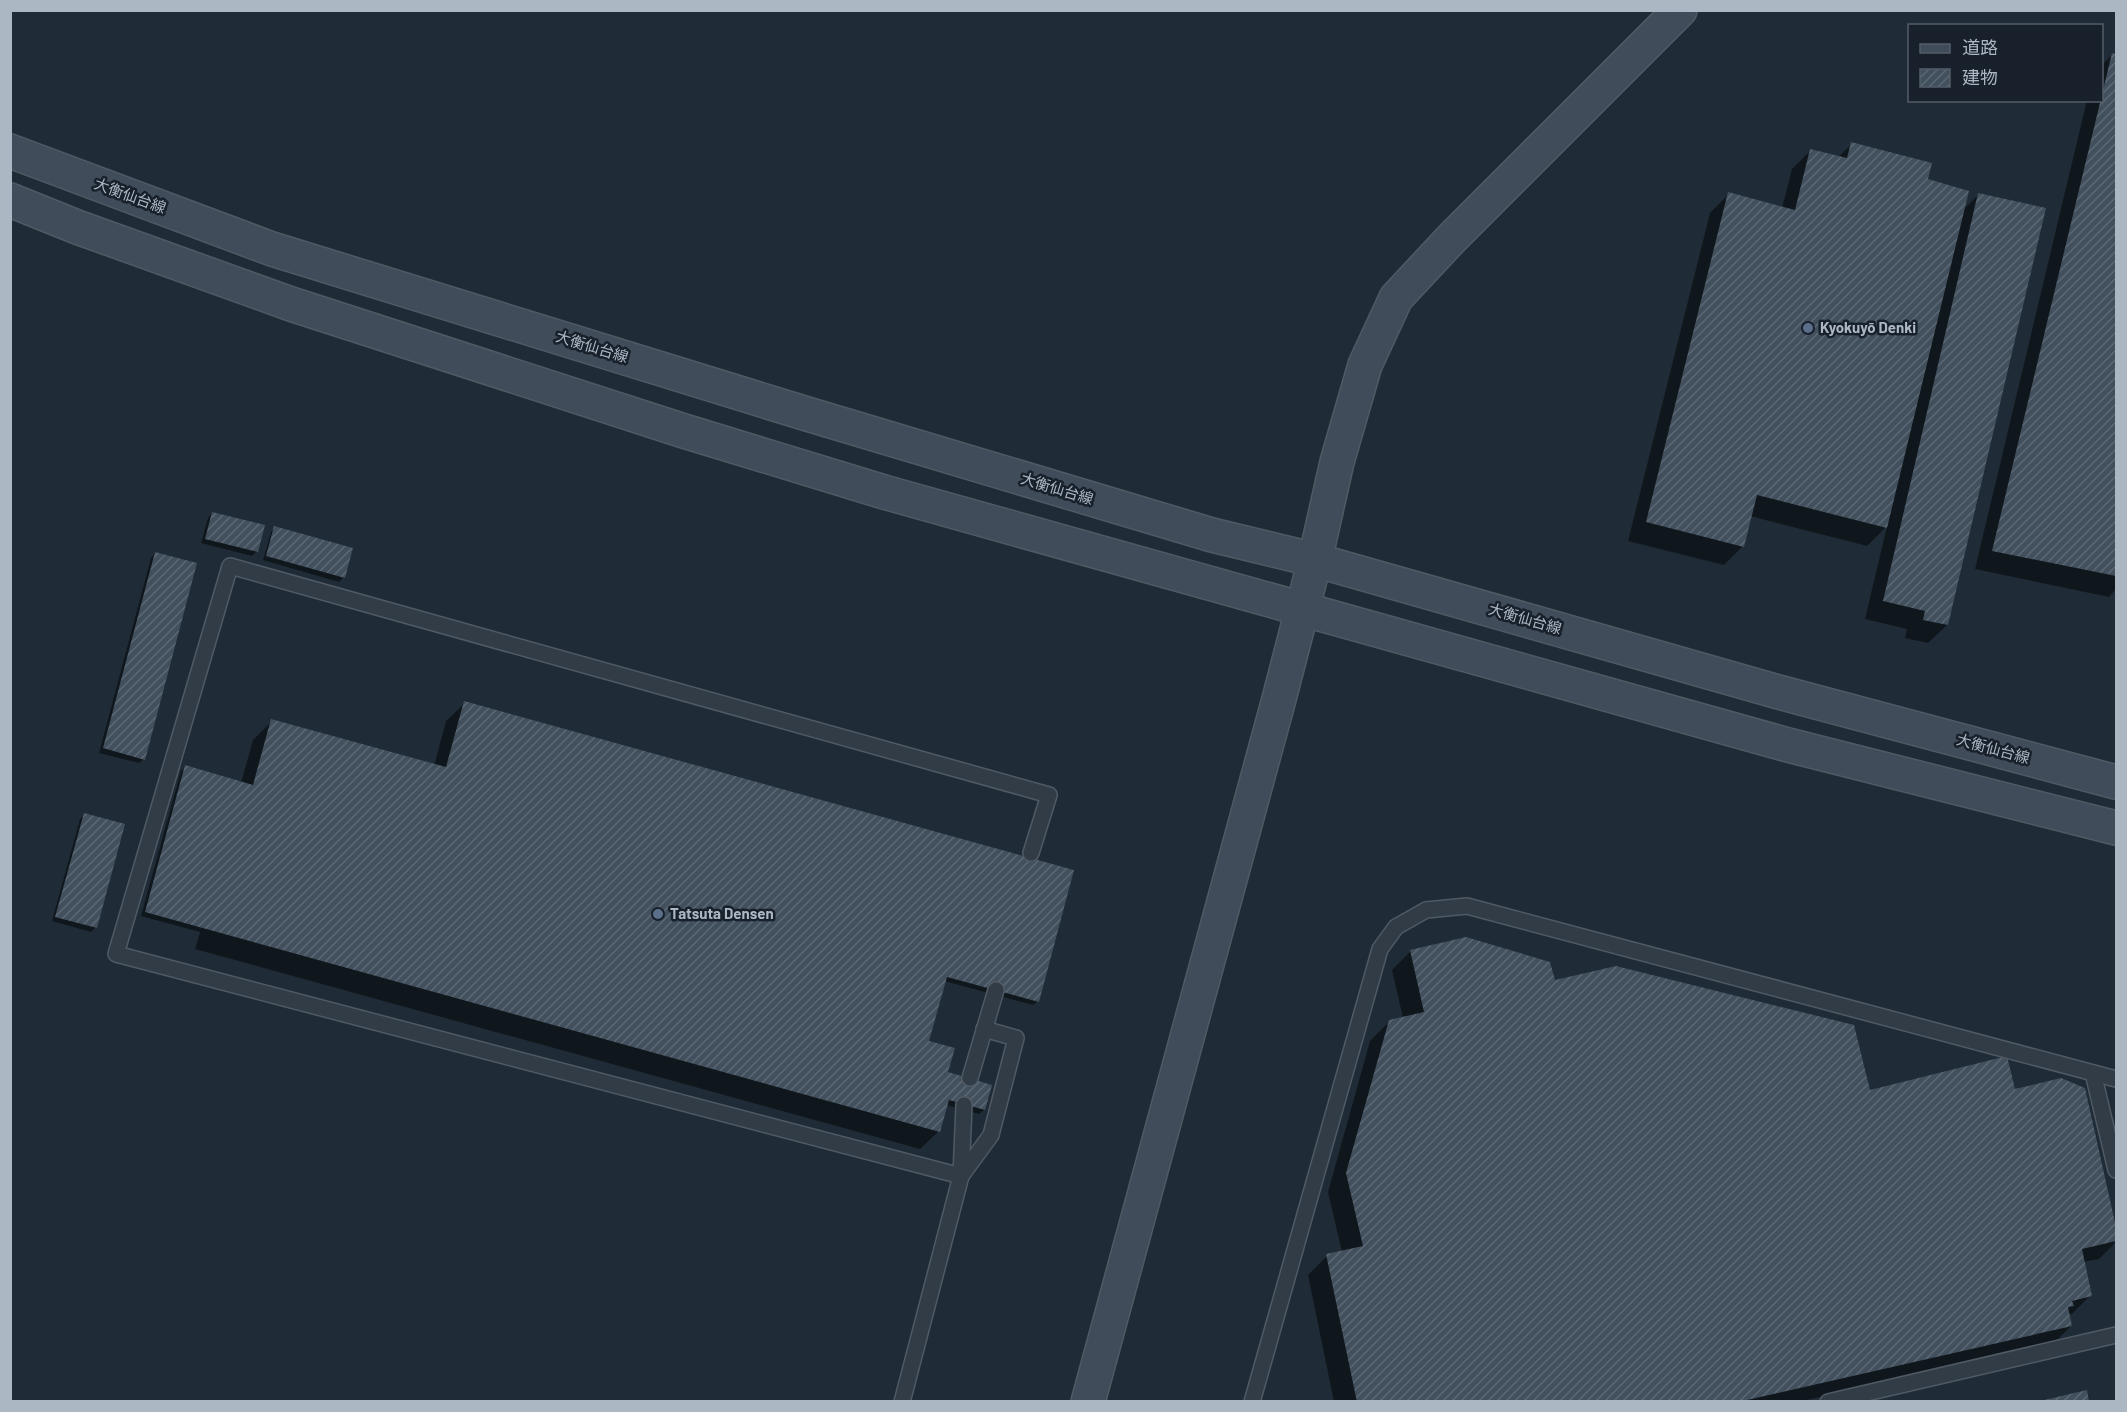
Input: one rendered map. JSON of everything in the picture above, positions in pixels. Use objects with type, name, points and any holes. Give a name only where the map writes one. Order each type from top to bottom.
[{"type":"main road","points":[[1088,1401],[1279,699],[1315,560],[1337,462],[1365,365],[1396,298],[1452,238],[1680,10]]},
{"type":"main road","name":"大衡仙台線","points":[[10,151],[284,252],[792,410],[1212,535],[1315,560],[1775,691],[2116,782]]},
{"type":"main road","points":[[10,200],[291,304],[884,492],[1788,745],[2116,828]]},
{"type":"lane","points":[[961,1176],[116,954],[230,566],[1049,795],[1031,853]]},
{"type":"lane","points":[[1252,1401],[1380,949],[1396,927],[1426,910],[1467,906],[2116,1078]]},
{"type":"lane","points":[[970,1078],[996,990]]},
{"type":"lane","points":[[961,1176],[991,1135],[1016,1038],[984,1029]]},
{"type":"lane","points":[[2093,1073],[2116,1170]]},
{"type":"lane","points":[[902,1401],[961,1176],[964,1105]]},
{"type":"lane","points":[[1828,1401],[2116,1335]]},
{"type":"building","points":[[2112,53],[2116,54],[2116,576],[1992,551],[2100,102],[2103,102],[2103,90]]},
{"type":"building","points":[[1851,142],[1932,163],[1928,179],[1969,191],[1887,528],[1757,495],[1744,547],[1646,522],[1728,192],[1795,210],[1810,149],[1847,158]]},
{"type":"building","points":[[1978,193],[2046,208],[1948,625],[1923,620],[1925,611],[1883,601]]},
{"type":"building","points":[[212,512],[265,525],[258,552],[205,539]]},
{"type":"building","points":[[274,526],[353,548],[345,578],[266,556]]},
{"type":"building","points":[[155,552],[197,563],[145,760],[103,748]]},
{"type":"building","points":[[464,701],[1074,870],[1039,1002],[947,977],[929,1041],[955,1048],[948,1072],[992,1085],[985,1110],[949,1100],[940,1132],[145,912],[185,765],[253,785],[271,719],[446,767]]},
{"type":"building","points":[[84,813],[125,824],[97,928],[55,917]]},
{"type":"building","points":[[1466,937],[1550,962],[1555,980],[1616,966],[1854,1025],[1870,1090],[2007,1056],[2015,1089],[2061,1078],[2085,1088],[2116,1227],[2116,1241],[2082,1249],[2092,1296],[2072,1301],[2074,1306],[2068,1307],[2072,1326],[1738,1402],[1357,1402],[1326,1254],[1363,1246],[1346,1173],[1389,1020],[1424,1012],[1410,950]]},
{"type":"building","points":[[2087,1390],[2089,1402],[2040,1402],[2040,1401]]},
{"type":"place","name":"Kyokuyō Denki","points":[[1808,328]]},
{"type":"place","name":"Tatsuta Densen","points":[[658,914]]}]
